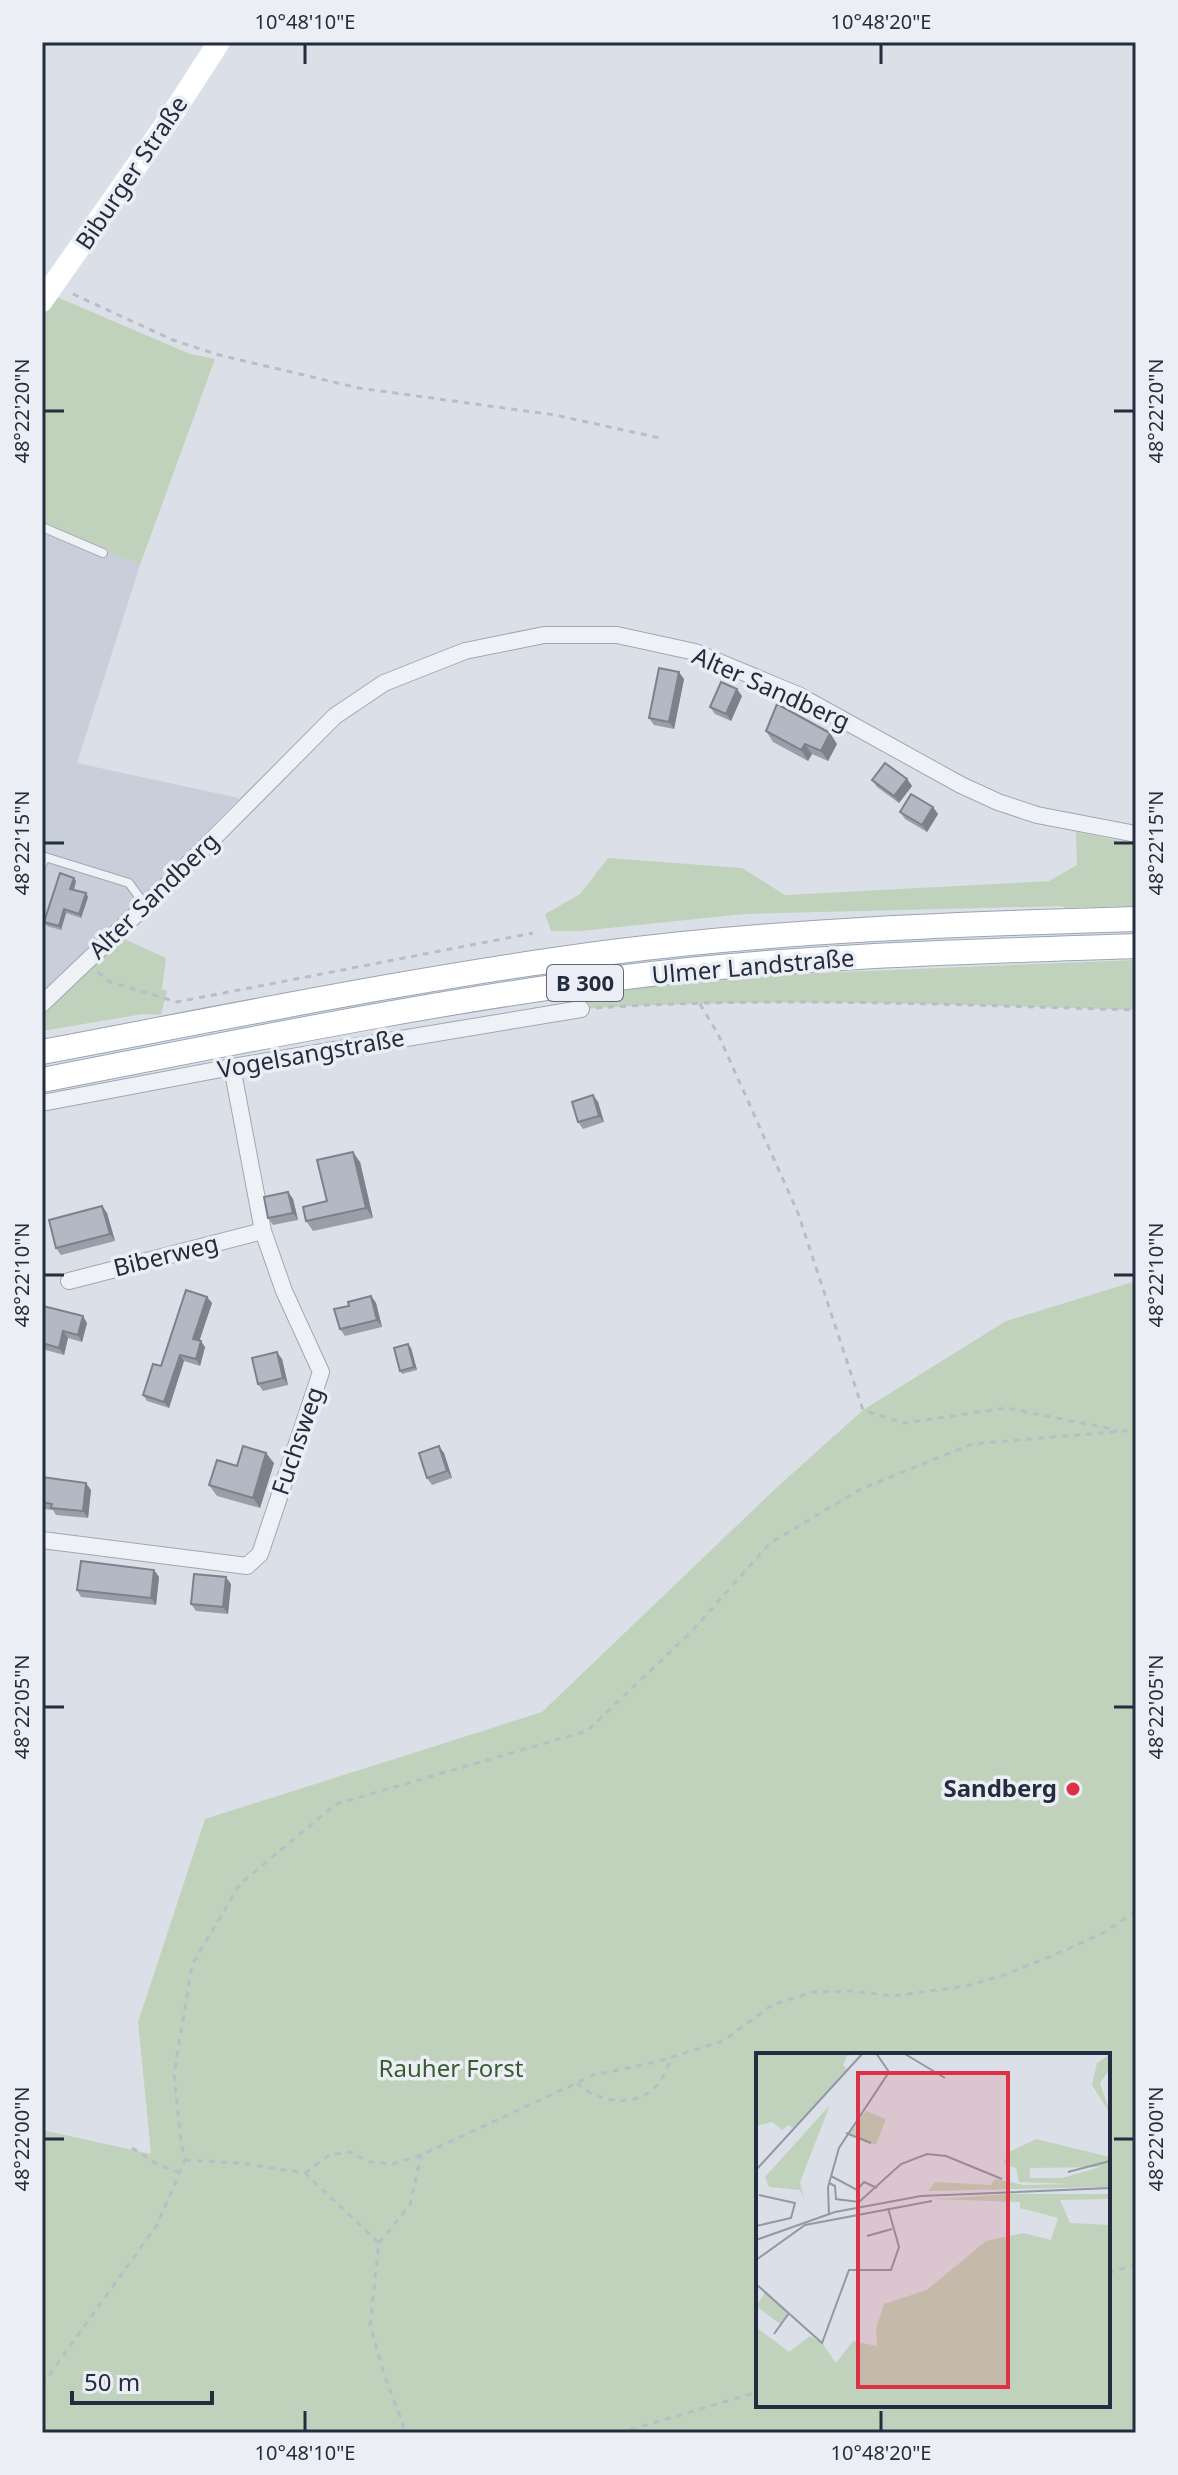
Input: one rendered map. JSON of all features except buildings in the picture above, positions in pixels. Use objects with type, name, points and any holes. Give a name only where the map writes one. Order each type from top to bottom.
[{"type":"main road","name":"Ulmer Landstraße","points":[[42,1052],[407,983],[615,952],[802,934],[1136,919]]},
{"type":"main road","name":"Ulmer Landstraße","points":[[42,1080],[400,1012],[619,978],[804,960],[1136,946]]},
{"type":"street","name":"Biburger Straße","points":[[49,293],[219,42]]},
{"type":"street","name":"Alter Sandberg","points":[[42,1004],[335,716],[384,683],[465,651],[544,635],[617,635],[695,652],[798,695],[961,785],[998,802],[1037,815],[1136,834]]},
{"type":"street","name":"Vogelsangstraße","points":[[42,1103],[232,1067],[581,1009]]},
{"type":"street","name":"Fuchsweg","points":[[42,1540],[247,1566],[260,1554],[321,1372],[284,1291],[263,1231],[232,1067]]},
{"type":"street","name":"Biberweg","points":[[69,1281],[263,1231]]},
{"type":"lane","points":[[42,527],[103,553]]},
{"type":"lane","points":[[42,865],[45,857],[129,883],[145,906]]},
{"type":"path","points":[[49,293],[219,355],[359,388],[555,415],[660,438]]},
{"type":"path","points":[[86,962],[110,982],[177,1002],[533,933]]},
{"type":"path","points":[[581,1009],[861,1002],[1136,1010]]},
{"type":"path","points":[[700,1004],[718,1034],[798,1213],[863,1410],[904,1423],[1007,1408],[1121,1431]]},
{"type":"path","points":[[42,2385],[157,2225],[180,2173],[185,2160],[174,2074],[192,1965],[240,1884],[336,1804],[587,1731],[691,1632],[770,1543],[861,1489],[972,1444],[1136,1430]]},
{"type":"path","points":[[305,2173],[329,2155],[350,2152],[370,2162],[392,2164],[421,2155],[594,2075],[673,2057],[723,2041],[772,2005],[813,1992],[851,1991],[893,1996],[966,1986],[1007,1974],[1103,1933],[1136,1911]]},
{"type":"path","points":[[577,2083],[586,2093],[617,2101],[642,2098],[656,2086],[673,2057]]},
{"type":"path","points":[[132,2148],[157,2164],[180,2173]]},
{"type":"path","points":[[406,2433],[370,2325],[379,2243],[410,2205],[421,2155]]},
{"type":"path","points":[[185,2160],[239,2163],[305,2173],[379,2243]]},
{"type":"path","points":[[1110,2272],[1136,2264]]},
{"type":"path","points":[[619,2433],[756,2393]]},
{"type":"shaded area","points":[[42,522],[140,565],[77,763],[239,798],[160,881],[42,995]]},
{"type":"green space","points":[[57,297],[190,354],[215,359],[140,565],[42,522],[42,317]]},
{"type":"green space","points":[[1076,832],[1136,844],[1136,906],[745,914],[580,931],[551,931],[545,914],[580,894],[608,858],[742,868],[785,895],[1049,881],[1077,865]]},
{"type":"green space","points":[[122,938],[166,958],[162,989],[167,991],[161,1015],[143,1014],[42,1031],[42,1010]]},
{"type":"green space","points":[[1136,960],[1136,1010],[789,1002],[581,1009],[578,995],[741,976]]},
{"type":"green space","name":"Rauher Forst","points":[[1136,1281],[1136,2433],[42,2433],[42,2130],[151,2154],[138,2022],[205,1819],[542,1712],[774,1490],[863,1410],[1006,1321]]},
{"type":"place","name":"Sandberg","points":[[1073,1789]]}]
